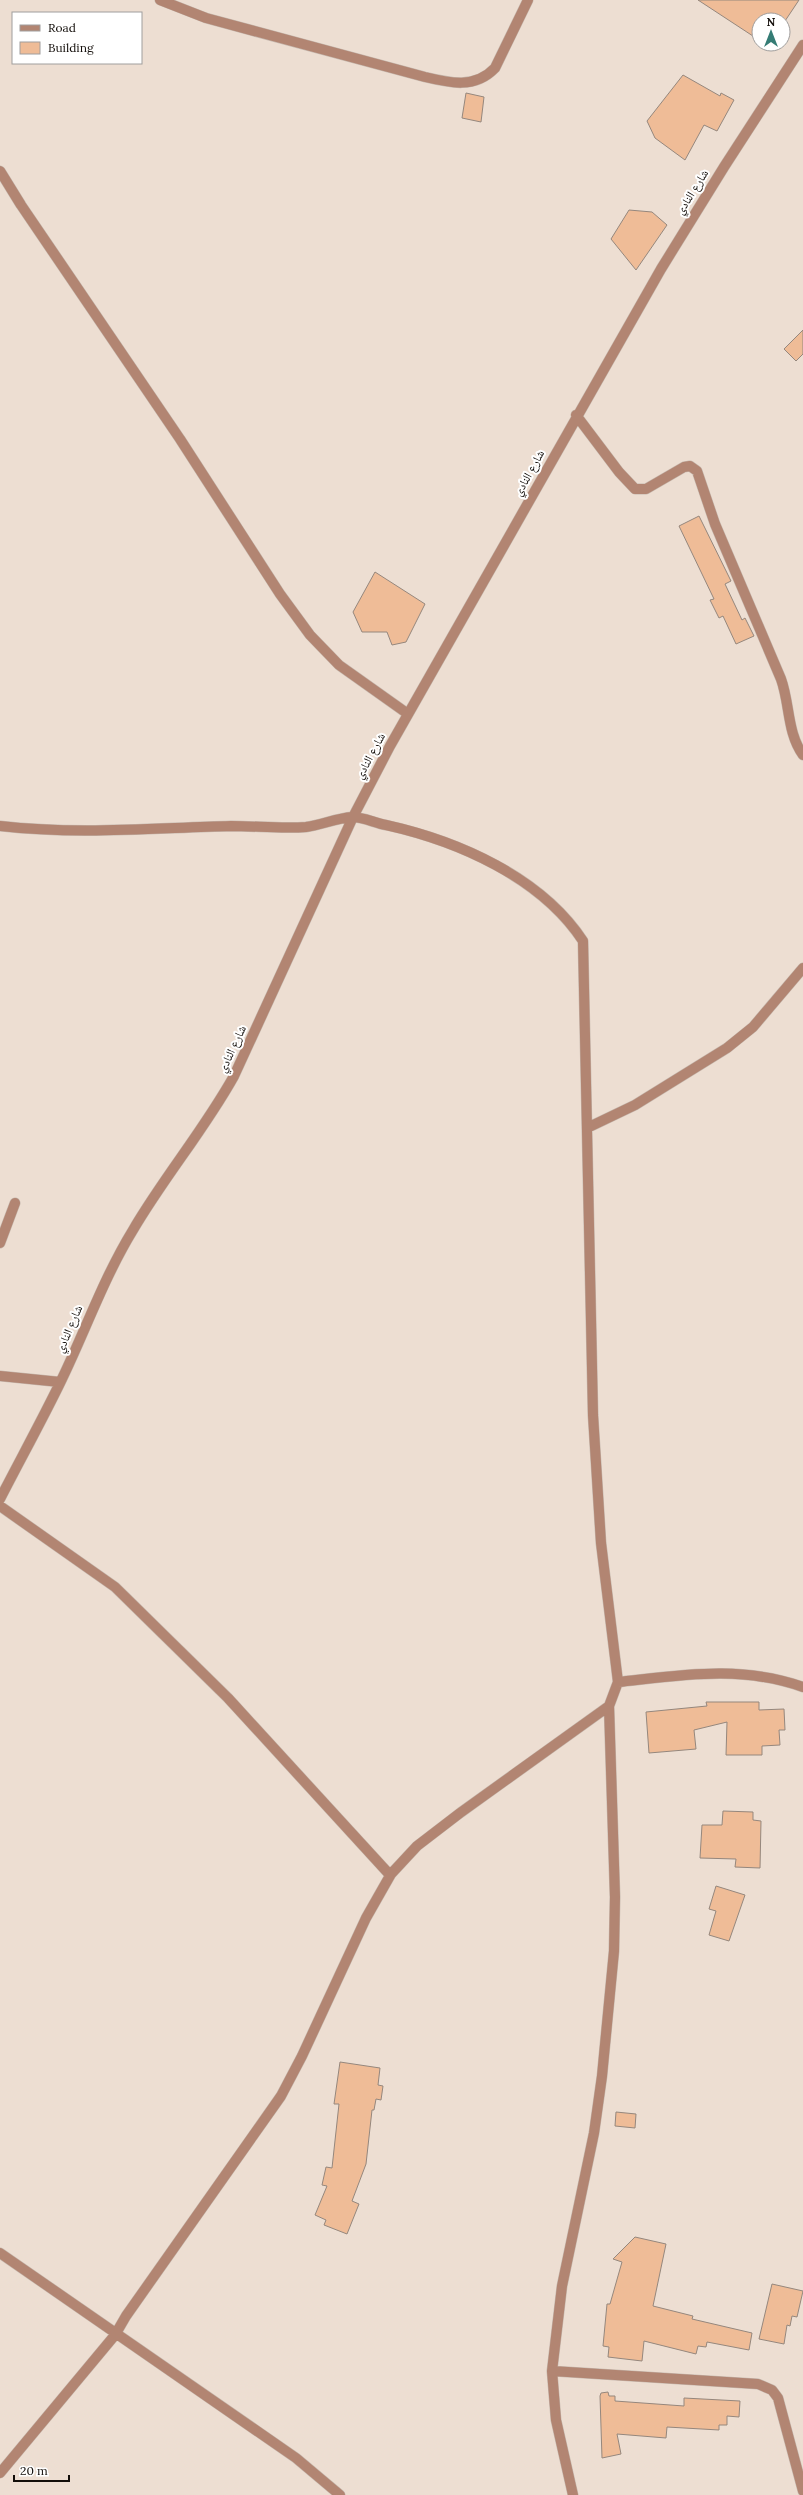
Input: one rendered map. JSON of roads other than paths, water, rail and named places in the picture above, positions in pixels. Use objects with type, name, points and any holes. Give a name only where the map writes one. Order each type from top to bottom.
[{"type":"street","points":[[160,0],[213,20],[425,77],[457,83],[472,82],[487,77],[495,68],[528,0]]},
{"type":"street","name":"شارع النادي","points":[[0,1499],[60,1382],[102,1286],[133,1229],[218,1104],[234,1076],[353,817],[408,714],[576,415],[661,269],[724,166],[803,45]]},
{"type":"street","points":[[0,171],[21,205],[180,438],[280,594],[310,635],[339,665],[408,714]]},
{"type":"street","points":[[576,415],[619,472],[635,489],[646,489],[684,467],[690,466],[697,471],[715,524],[781,679],[786,693],[792,731],[798,748],[803,755]]},
{"type":"street","points":[[0,826],[39,831],[113,832],[231,826],[306,827],[353,817],[414,831],[446,843],[498,866],[540,892],[572,924],[583,941],[585,957],[590,1351],[597,1498],[618,1682],[609,1706],[615,1897],[614,1951],[602,2076],[595,2126],[562,2286],[552,2371],[556,2420],[573,2495]]},
{"type":"street","points":[[587,1128],[635,1105],[727,1048],[753,1027],[803,968]]},
{"type":"street","points":[[0,1242],[15,1203]]},
{"type":"street","points":[[0,1376],[60,1382]]},
{"type":"street","points":[[0,1506],[115,1587],[228,1698],[390,1875]]},
{"type":"street","points":[[618,1682],[703,1672],[736,1673],[776,1678],[803,1687]]},
{"type":"street","points":[[0,2474],[115,2335],[126,2316],[281,2096],[302,2056],[366,1918],[390,1875],[417,1846],[460,1813],[609,1706]]},
{"type":"street","points":[[0,2253],[115,2335],[296,2458],[340,2495]]},
{"type":"street","points":[[552,2371],[758,2384],[769,2388],[778,2398],[803,2491]]}]
